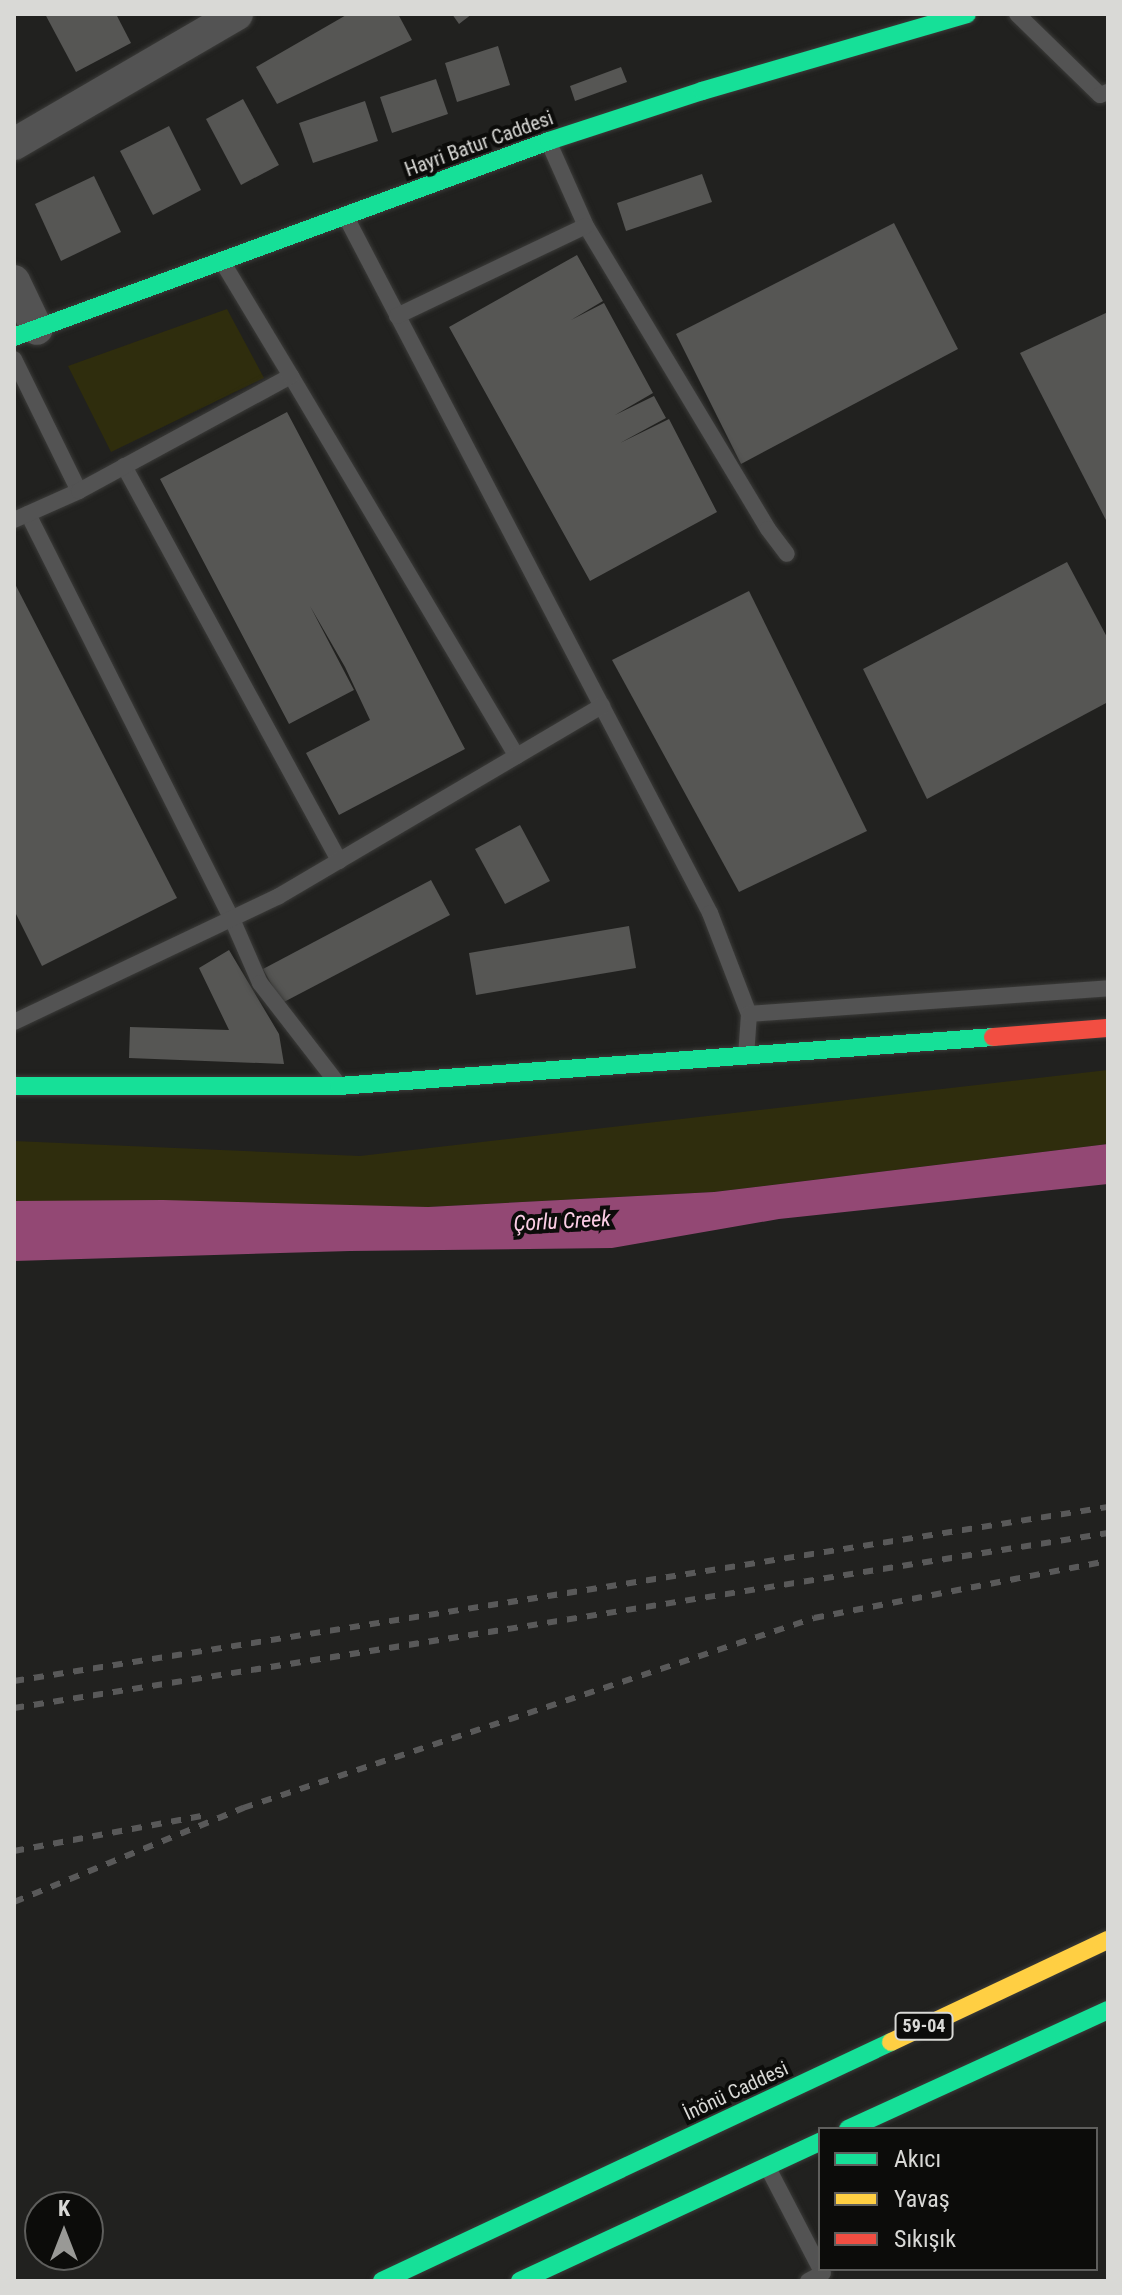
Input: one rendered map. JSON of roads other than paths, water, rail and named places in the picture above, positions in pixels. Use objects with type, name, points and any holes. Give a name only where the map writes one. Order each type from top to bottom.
[{"type":"main road","name":"Hayri Batur Caddesi","points":[[26,333],[549,141],[702,91],[967,14]]},
{"type":"main road","points":[[14,1086],[339,1086],[1108,1028]]},
{"type":"main road","name":"İnönü Caddesi","points":[[382,2281],[744,2120],[1108,1940]]},
{"type":"main road","points":[[852,2127],[1108,2010]]},
{"type":"main road","points":[[520,2281],[764,2160],[818,2143]]},
{"type":"street","points":[[14,144],[237,14]]},
{"type":"street","points":[[14,281],[26,333]]},
{"type":"lane","points":[[1017,14],[1100,95],[1108,92]]},
{"type":"lane","points":[[549,141],[586,226],[760,516],[787,554]]},
{"type":"lane","points":[[345,215],[710,913],[749,1014],[746,1056]]},
{"type":"lane","points":[[397,316],[586,226]]},
{"type":"lane","points":[[221,259],[517,756]]},
{"type":"lane","points":[[14,359],[79,491]]},
{"type":"lane","points":[[291,376],[79,491],[21,517],[232,919],[260,983],[339,1086]]},
{"type":"lane","points":[[124,466],[339,861]]},
{"type":"lane","points":[[14,1022],[232,919],[339,861],[602,706]]},
{"type":"lane","points":[[749,1014],[1108,988]]},
{"type":"lane","points":[[764,2160],[818,2270]]},
{"type":"water","name":"Çorlu Creek","points":[[1108,1144],[1108,1184],[779,1219],[612,1248],[350,1251],[14,1261],[14,1201],[163,1200],[428,1207],[714,1192]]},
{"type":"railway","points":[[14,1681],[1108,1507]]},
{"type":"railway","points":[[14,1708],[1108,1533]]},
{"type":"railway","points":[[14,1902],[243,1808],[814,1618],[1108,1561]]},
{"type":"railway","points":[[14,1851],[207,1815]]}]
